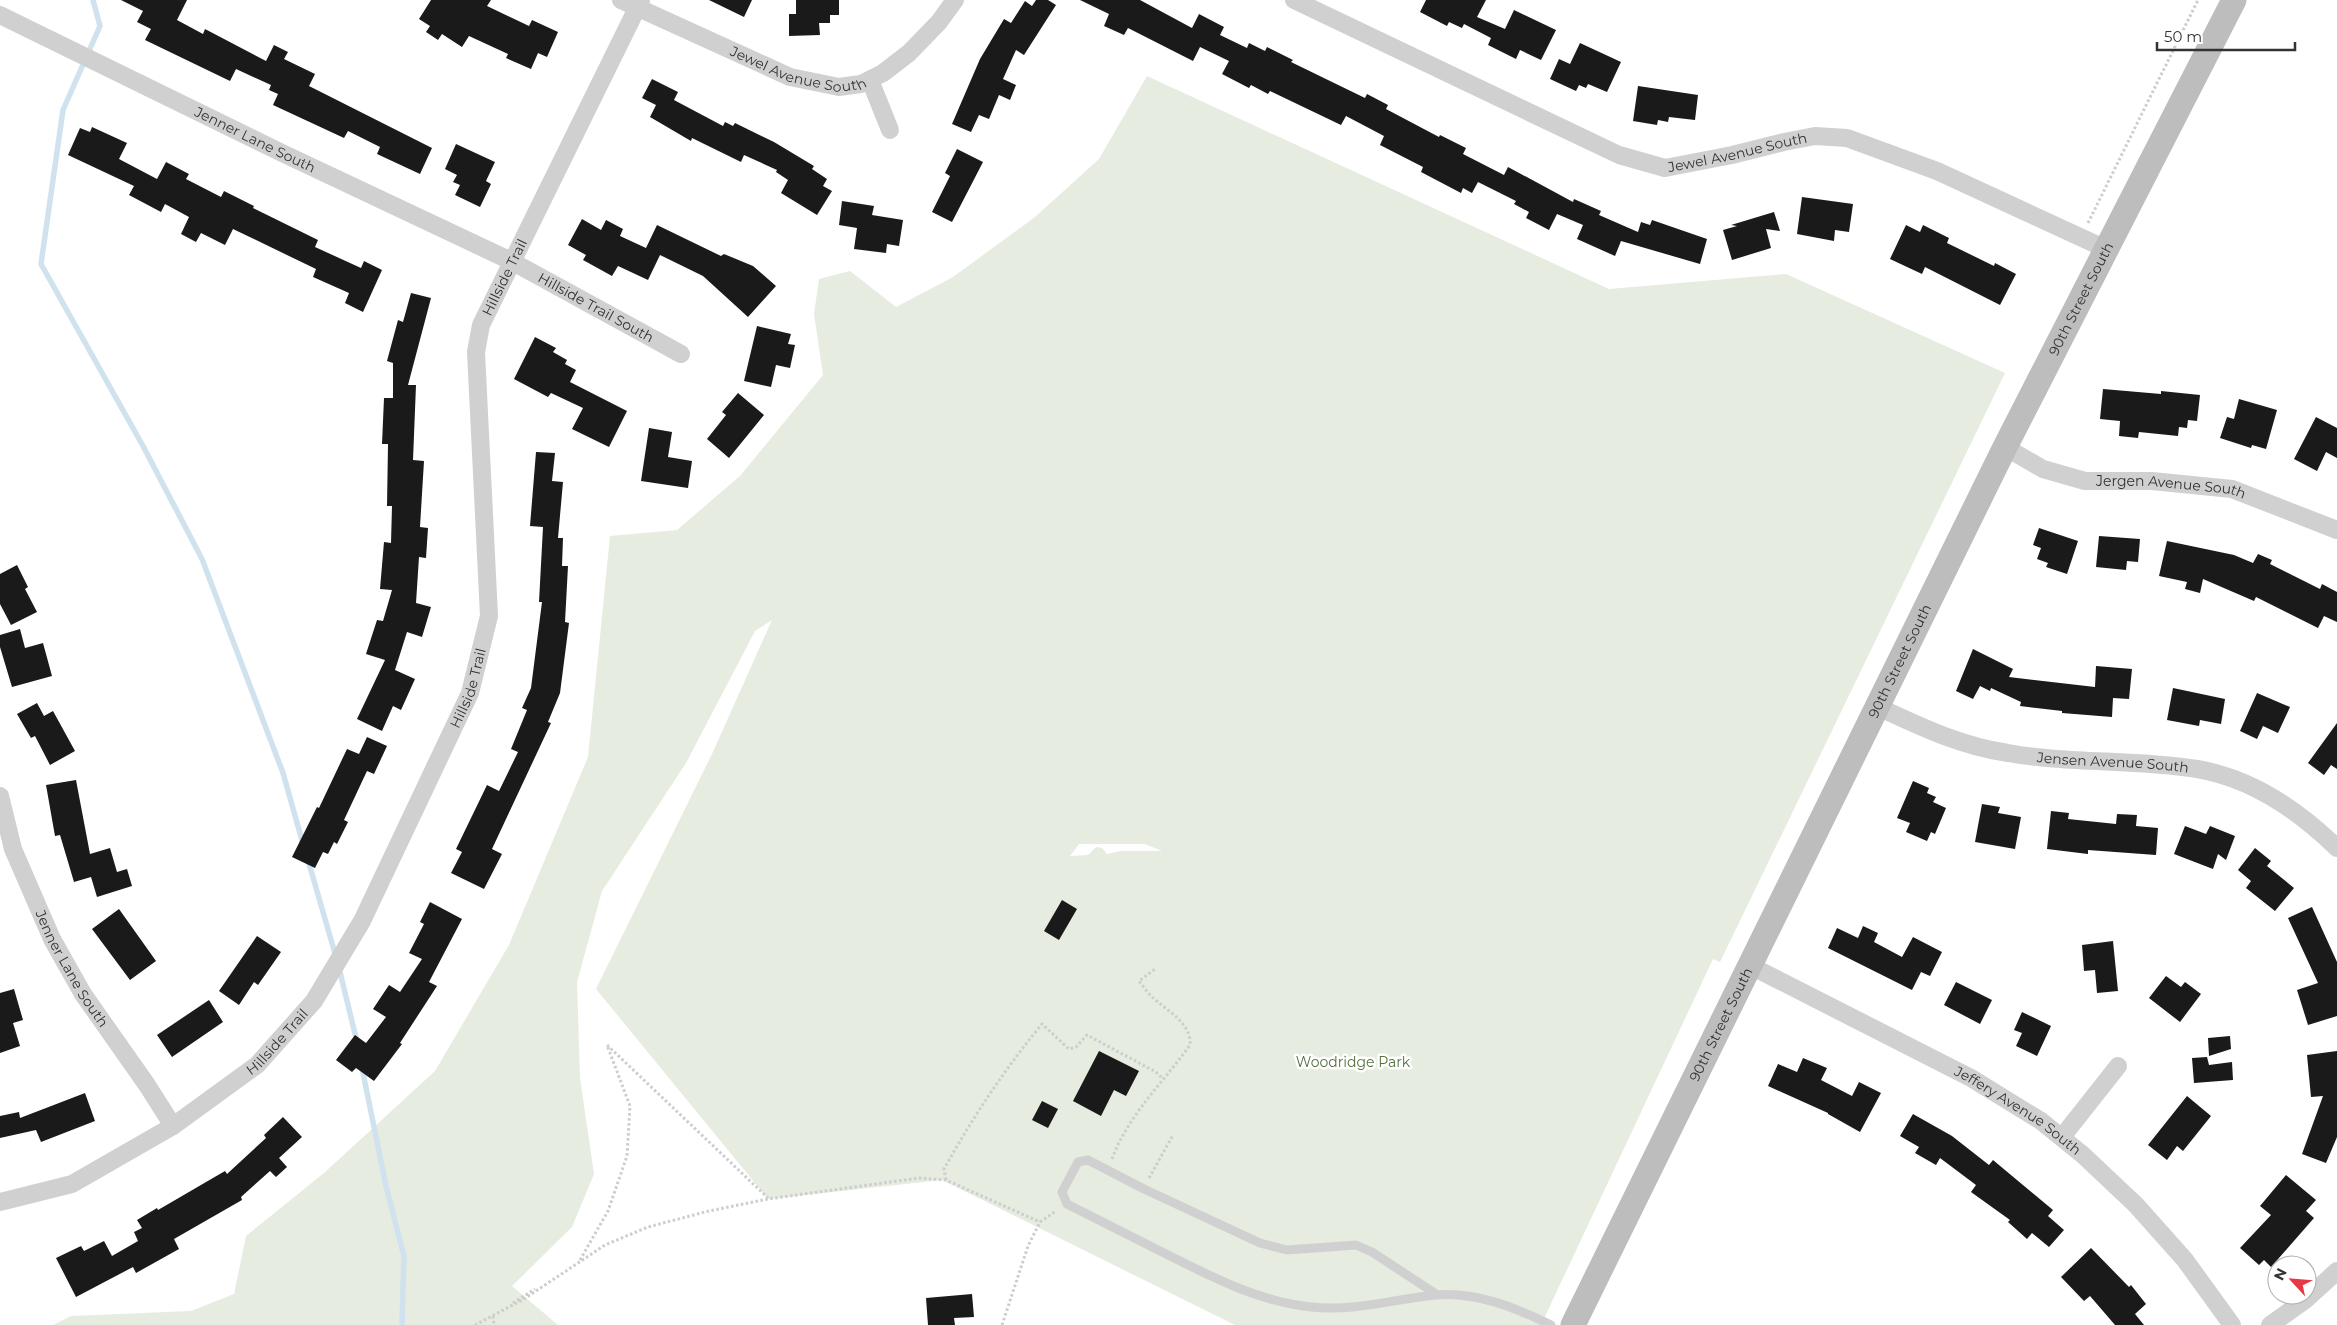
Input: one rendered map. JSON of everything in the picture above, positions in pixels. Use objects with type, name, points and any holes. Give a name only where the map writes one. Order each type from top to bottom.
[{"type":"street","name":"Jewel Avenue South","points":[[621,0],[639,4],[790,77],[839,87],[861,84],[883,73],[909,53],[939,22],[955,0]]},
{"type":"street","name":"Jewel Avenue South","points":[[1294,0],[1619,155],[1653,166],[1665,168],[1814,136],[1847,138],[1937,171],[2106,249]]},
{"type":"street","name":"90th Street South","points":[[1573,1325],[2005,447],[2234,0]]},
{"type":"street","name":"Hillside Trail","points":[[0,1202],[72,1184],[173,1126],[257,1065],[314,1001],[362,922],[470,693],[489,616],[476,352],[481,325],[639,4]]},
{"type":"street","name":"Jenner Lane South","points":[[0,15],[511,262]]},
{"type":"street","points":[[870,80],[890,130]]},
{"type":"street","name":"Hillside Trail South","points":[[511,262],[681,354]]},
{"type":"street","name":"Jergen Avenue South","points":[[2005,447],[2043,469],[2085,482],[2152,481],[2232,489],[2337,530]]},
{"type":"street","name":"Jensen Avenue South","points":[[1876,706],[1934,733],[1966,744],[2008,754],[2197,769],[2239,781],[2269,795],[2296,811],[2337,848]]},
{"type":"street","name":"Jenner Lane South","points":[[0,796],[13,849],[52,939],[83,994],[147,1085],[173,1126]]},
{"type":"street","name":"Jeffery Avenue South","points":[[1749,966],[1971,1078],[2062,1137],[2142,1212],[2185,1260],[2232,1325]]},
{"type":"street","points":[[2062,1137],[2118,1066]]},
{"type":"street","points":[[2270,1325],[2304,1301],[2337,1270]]},
{"type":"lane","points":[[1436,1294],[1372,1252],[1356,1245],[1287,1250],[1260,1243],[1144,1189],[1088,1160],[1078,1162],[1062,1192],[1067,1204],[1210,1276],[1267,1299],[1310,1307],[1359,1308],[1436,1294],[1469,1296],[1502,1304],[1551,1325]]},
{"type":"path","points":[[2081,238],[2198,0]]},
{"type":"path","points":[[1108,1170],[1118,1143],[1163,1079],[1190,1045],[1191,1037],[1186,1028],[1151,996],[1139,981],[1155,969]]},
{"type":"path","points":[[946,1180],[944,1169],[966,1129],[1013,1059],[1042,1024],[1069,1049],[1076,1048],[1087,1035],[1156,1072],[1163,1079]]},
{"type":"path","points":[[579,1262],[608,1211],[627,1156],[630,1106],[607,1046],[768,1199]]},
{"type":"path","points":[[1144,1189],[1162,1152],[1173,1135]]},
{"type":"path","points":[[475,1325],[524,1299],[605,1245],[648,1227],[709,1211],[768,1199],[919,1178],[946,1180],[1040,1222]]},
{"type":"path","points":[[1002,1325],[1028,1246],[1040,1222],[1067,1204]]},
{"type":"path","points":[[492,1316],[494,1325]]},
{"type":"green space","name":"Woodridge Park","points":[[1147,76],[1609,289],[1786,274],[2005,373],[1720,962],[1713,959],[1541,1325],[1235,1325],[942,1180],[768,1199],[596,989],[712,754],[772,620],[755,631],[686,763],[602,891],[577,982],[580,1078],[594,1174],[572,1227],[512,1286],[558,1325],[53,1325],[71,1316],[191,1311],[234,1294],[246,1236],[324,1173],[435,1071],[509,945],[588,757],[610,536],[677,530],[740,476],[823,375],[814,314],[819,279],[850,271],[896,307],[953,277],[1035,217],[1099,159]],"holes":[[[1079,844],[1145,844],[1162,851],[1121,851],[1107,854],[1102,848],[1096,847],[1088,855],[1070,856]]]},
{"type":"building","points":[[121,0],[187,0],[177,20],[203,34],[205,29],[266,61],[274,45],[288,52],[284,59],[315,74],[309,86],[432,148],[420,174],[377,154],[380,147],[348,131],[344,138],[273,105],[278,94],[269,90],[271,85],[236,69],[230,81],[145,40],[151,29],[137,22],[143,11]]},
{"type":"building","points":[[431,0],[491,0],[487,6],[529,26],[532,20],[558,32],[547,57],[538,53],[531,69],[506,58],[508,54],[469,36],[462,47],[442,34],[438,40],[426,32],[430,26],[419,19]]},
{"type":"building","points":[[709,0],[752,0],[744,17]]},
{"type":"building","points":[[796,0],[839,0],[839,15],[830,15],[830,23],[819,23],[820,35],[789,36],[789,14],[796,14]]},
{"type":"building","points":[[1036,0],[1048,0],[1056,5],[1024,55],[1016,50],[1003,79],[1016,85],[1010,100],[999,95],[989,119],[979,115],[971,132],[952,124],[980,59],[1004,19],[1011,23],[1025,1],[1032,6]]},
{"type":"building","points":[[1080,0],[1140,0],[1192,28],[1199,14],[1224,27],[1220,35],[1247,48],[1249,43],[1265,51],[1267,47],[1293,60],[1291,62],[1365,98],[1367,94],[1388,105],[1386,109],[1439,137],[1440,135],[1466,148],[1463,154],[1504,175],[1508,167],[1573,202],[1574,199],[1601,211],[1599,215],[1638,232],[1641,222],[1650,225],[1652,220],[1707,239],[1700,264],[1621,241],[1615,256],[1577,239],[1583,225],[1557,214],[1549,230],[1526,218],[1529,212],[1514,204],[1516,201],[1478,182],[1472,193],[1463,188],[1461,193],[1421,172],[1423,167],[1380,145],[1384,136],[1346,116],[1341,125],[1270,91],[1268,94],[1251,85],[1249,88],[1222,74],[1229,61],[1200,47],[1193,61],[1128,28],[1124,35],[1104,26],[1109,14]]},
{"type":"building","points":[[1426,0],[1486,0],[1477,17],[1505,29],[1514,10],[1556,30],[1541,60],[1520,50],[1516,59],[1488,45],[1491,38],[1464,24],[1462,28],[1449,22],[1447,26],[1420,12]]},
{"type":"building","points":[[1580,43],[1621,62],[1607,92],[1588,84],[1586,88],[1579,85],[1576,91],[1550,79],[1559,59],[1570,64]]},
{"type":"building","points":[[652,79],[678,92],[674,100],[723,126],[725,122],[733,126],[735,123],[774,142],[814,166],[812,169],[827,179],[823,186],[832,191],[817,215],[781,193],[788,180],[776,172],[777,170],[744,155],[741,162],[692,138],[691,141],[650,117],[656,105],[642,98]]},
{"type":"building","points":[[1638,86],[1698,95],[1695,120],[1669,117],[1668,122],[1658,120],[1657,125],[1633,121]]},
{"type":"building","points":[[92,127],[127,143],[119,159],[157,179],[166,162],[189,174],[186,179],[221,197],[224,191],[254,206],[253,208],[318,240],[315,247],[361,268],[364,261],[382,270],[363,312],[345,303],[349,293],[313,277],[316,269],[233,229],[225,245],[201,233],[196,242],[181,234],[189,217],[165,204],[161,212],[129,195],[134,186],[68,155],[80,128],[90,132]]},
{"type":"building","points":[[456,144],[495,162],[486,181],[491,184],[480,207],[455,195],[460,185],[453,182],[457,175],[445,169]]},
{"type":"building","points":[[957,149],[983,162],[952,222],[932,212],[950,176],[945,173]]},
{"type":"building","points":[[1802,197],[1853,204],[1849,232],[1835,230],[1834,241],[1797,234]]},
{"type":"building","points":[[842,201],[874,206],[872,215],[903,220],[899,246],[887,244],[886,253],[854,249],[857,228],[839,225]]},
{"type":"building","points":[[1774,212],[1780,231],[1766,229],[1771,248],[1732,260],[1723,230],[1737,226],[1731,225]]},
{"type":"building","points":[[582,219],[601,230],[606,220],[623,229],[620,236],[646,248],[657,225],[721,256],[724,254],[753,266],[776,286],[748,317],[703,276],[660,255],[648,280],[618,266],[612,276],[583,260],[586,255],[568,245]]},
{"type":"building","points":[[1906,225],[1920,232],[1923,225],[1949,238],[1947,243],[1994,266],[1995,263],[2016,274],[2000,305],[1925,267],[1922,274],[1890,259]]},
{"type":"building","points":[[411,293],[431,298],[408,385],[416,385],[413,460],[424,461],[420,527],[428,528],[426,558],[419,557],[416,603],[431,607],[422,637],[407,632],[395,670],[415,679],[401,710],[393,706],[382,731],[357,719],[385,660],[366,654],[377,620],[383,621],[392,590],[380,589],[384,542],[391,543],[392,506],[387,506],[388,444],[382,444],[384,398],[393,398],[393,363],[387,361],[398,320],[403,322]]},
{"type":"building","points":[[757,326],[791,334],[788,344],[795,345],[790,368],[776,365],[771,387],[744,381]]},
{"type":"building","points":[[535,337],[556,348],[553,352],[567,360],[565,364],[576,370],[570,382],[627,411],[609,447],[572,429],[583,408],[551,393],[548,397],[514,379]]},
{"type":"building","points":[[2103,389],[2161,394],[2161,391],[2200,395],[2197,421],[2188,420],[2187,428],[2179,427],[2178,436],[2139,432],[2138,438],[2119,436],[2120,421],[2100,419]]},
{"type":"building","points":[[738,393],[764,415],[729,458],[707,439],[726,415],[722,412]]},
{"type":"building","points":[[2239,399],[2277,410],[2266,449],[2252,445],[2251,448],[2220,438],[2227,417],[2234,419]]},
{"type":"building","points":[[2316,417],[2337,428],[2337,458],[2326,452],[2317,471],[2294,459]]},
{"type":"building","points":[[649,428],[672,432],[668,457],[692,461],[688,488],[641,481]]},
{"type":"building","points":[[536,452],[555,453],[552,481],[563,482],[558,538],[563,538],[562,566],[568,566],[565,622],[569,623],[560,693],[548,722],[551,723],[492,849],[502,854],[484,889],[451,873],[462,852],[456,849],[487,785],[499,791],[518,752],[511,749],[527,710],[522,708],[531,688],[542,602],[539,602],[543,527],[530,526]]},
{"type":"building","points":[[2039,528],[2078,541],[2067,574],[2046,567],[2048,563],[2037,559],[2041,548],[2033,545]]},
{"type":"building","points":[[2099,536],[2140,539],[2138,562],[2127,561],[2126,570],[2096,567]]},
{"type":"building","points":[[2167,541],[2234,555],[2253,563],[2258,554],[2272,560],[2270,564],[2320,589],[2322,584],[2337,592],[2337,622],[2324,616],[2318,628],[2256,597],[2254,601],[2203,579],[2200,593],[2185,589],[2187,582],[2159,576]]},
{"type":"building","points":[[17,565],[28,587],[25,589],[37,612],[11,625],[0,604],[0,574]]},
{"type":"building","points":[[20,629],[25,648],[43,643],[52,676],[12,687],[0,647],[0,635]]},
{"type":"building","points":[[1973,649],[2013,669],[2009,677],[2095,687],[2096,666],[2132,669],[2129,699],[2113,698],[2112,717],[2062,713],[2062,711],[2020,706],[2021,702],[1991,688],[1990,691],[1980,686],[1973,699],[1956,691]]},
{"type":"building","points":[[2173,688],[2225,699],[2221,724],[2200,720],[2199,726],[2167,720]]},
{"type":"building","points":[[2257,693],[2290,707],[2278,733],[2263,726],[2257,739],[2240,731]]},
{"type":"building","points":[[37,703],[44,716],[53,711],[75,751],[50,765],[35,736],[31,738],[17,714]]},
{"type":"building","points":[[2337,723],[2337,769],[2331,765],[2324,775],[2308,763]]},
{"type":"building","points":[[367,737],[387,746],[374,774],[367,771],[344,820],[348,822],[337,844],[334,842],[328,854],[323,852],[315,868],[292,857],[317,807],[319,808],[347,749],[359,754]]},
{"type":"building","points":[[76,780],[90,854],[110,848],[117,872],[127,869],[132,886],[97,897],[91,877],[74,882],[60,835],[55,836],[46,785]]},
{"type":"building","points":[[1913,781],[1929,788],[1927,793],[1936,797],[1933,802],[1946,808],[1935,834],[1931,832],[1927,841],[1906,832],[1910,823],[1897,818]]},
{"type":"building","points":[[1982,804],[2000,807],[1998,813],[2021,817],[2015,849],[1975,842]]},
{"type":"building","points":[[2051,811],[2069,813],[2068,819],[2116,824],[2117,814],[2137,815],[2136,826],[2158,828],[2156,855],[2088,850],[2088,854],[2047,849]]},
{"type":"building","points":[[2185,826],[2206,834],[2210,826],[2235,836],[2226,860],[2218,854],[2213,869],[2174,854]]},
{"type":"building","points":[[2255,848],[2271,861],[2267,866],[2294,888],[2275,911],[2246,888],[2251,881],[2238,870]]},
{"type":"building","points":[[1062,900],[1077,909],[1059,940],[1044,931]]},
{"type":"building","points":[[430,902],[462,919],[429,982],[437,986],[400,1043],[402,1044],[374,1081],[356,1068],[352,1072],[336,1060],[355,1035],[366,1043],[386,1017],[373,1009],[389,985],[400,992],[422,959],[409,953],[424,924],[420,922]]},
{"type":"building","points":[[2312,907],[2337,962],[2337,1016],[2308,1025],[2297,990],[2318,983],[2288,918]]},
{"type":"building","points":[[119,909],[156,961],[130,980],[92,929]]},
{"type":"building","points":[[1863,926],[1878,933],[1874,942],[1902,957],[1913,937],[1942,952],[1930,976],[1921,972],[1912,990],[1828,948],[1837,928],[1858,938]]},
{"type":"building","points":[[257,936],[281,952],[258,985],[254,982],[239,1005],[219,991]]},
{"type":"building","points":[[2113,941],[2118,991],[2097,993],[2095,970],[2084,971],[2082,945]]},
{"type":"building","points":[[2166,976],[2181,987],[2185,982],[2201,994],[2180,1022],[2149,998]]},
{"type":"building","points":[[1956,982],[1992,1000],[1980,1024],[1944,1005]]},
{"type":"building","points":[[14,989],[23,1020],[13,1023],[20,1046],[0,1053],[0,993]]},
{"type":"building","points":[[209,1000],[223,1022],[172,1057],[157,1035]]},
{"type":"building","points":[[2022,1012],[2051,1026],[2037,1056],[2016,1046],[2022,1033],[2014,1030]]},
{"type":"building","points":[[2230,1036],[2231,1049],[2209,1056],[2208,1038]]},
{"type":"building","points":[[1099,1051],[1139,1071],[1126,1096],[1114,1090],[1101,1116],[1073,1101]]},
{"type":"building","points":[[2337,1051],[2337,1137],[2326,1163],[2302,1154],[2323,1096],[2311,1097],[2307,1055]]},
{"type":"building","points":[[2207,1057],[2209,1065],[2232,1062],[2233,1080],[2194,1083],[2192,1058]]},
{"type":"building","points":[[1803,1058],[1827,1068],[1821,1080],[1852,1096],[1859,1082],[1881,1093],[1860,1132],[1828,1113],[1768,1086],[1778,1064],[1797,1072]]},
{"type":"building","points":[[85,1093],[95,1121],[41,1142],[36,1130],[0,1138],[0,1116],[19,1112],[20,1118]]},
{"type":"building","points":[[2187,1096],[2211,1116],[2183,1151],[2177,1146],[2167,1160],[2148,1145]]},
{"type":"building","points":[[1042,1101],[1058,1109],[1048,1128],[1032,1120]]},
{"type":"building","points":[[1913,1114],[1952,1136],[1989,1165],[1993,1160],[2053,1210],[2048,1216],[2064,1230],[2049,1247],[2032,1233],[2027,1239],[2008,1222],[2010,1220],[1971,1192],[1976,1185],[1940,1158],[1936,1165],[1915,1153],[1919,1147],[1900,1136]]},
{"type":"building","points":[[283,1117],[302,1137],[279,1158],[287,1167],[276,1177],[270,1171],[241,1197],[242,1200],[174,1239],[179,1249],[136,1273],[133,1267],[76,1297],[56,1258],[81,1246],[84,1251],[104,1241],[112,1256],[138,1241],[134,1232],[142,1228],[137,1220],[225,1171],[227,1174],[266,1138],[264,1135]]},
{"type":"building","points":[[2286,1175],[2316,1200],[2306,1211],[2314,1218],[2282,1255],[2267,1255],[2267,1263],[2264,1260],[2259,1265],[2240,1248],[2271,1215],[2260,1206]]},
{"type":"building","points":[[2091,1248],[2129,1287],[2131,1285],[2146,1304],[2135,1314],[2144,1325],[2115,1325],[2090,1296],[2084,1301],[2061,1277]]},
{"type":"building","points":[[972,1294],[974,1317],[954,1318],[955,1325],[928,1325],[926,1298]]},
{"type":"waterway","points":[[93,0],[100,26],[63,110],[41,264],[143,446],[202,559],[283,773],[303,844]]},
{"type":"waterway","points":[[308,860],[336,957]]},
{"type":"waterway","points":[[339,968],[357,1042]]},
{"type":"waterway","points":[[362,1068],[386,1186],[404,1256],[402,1325]]}]
